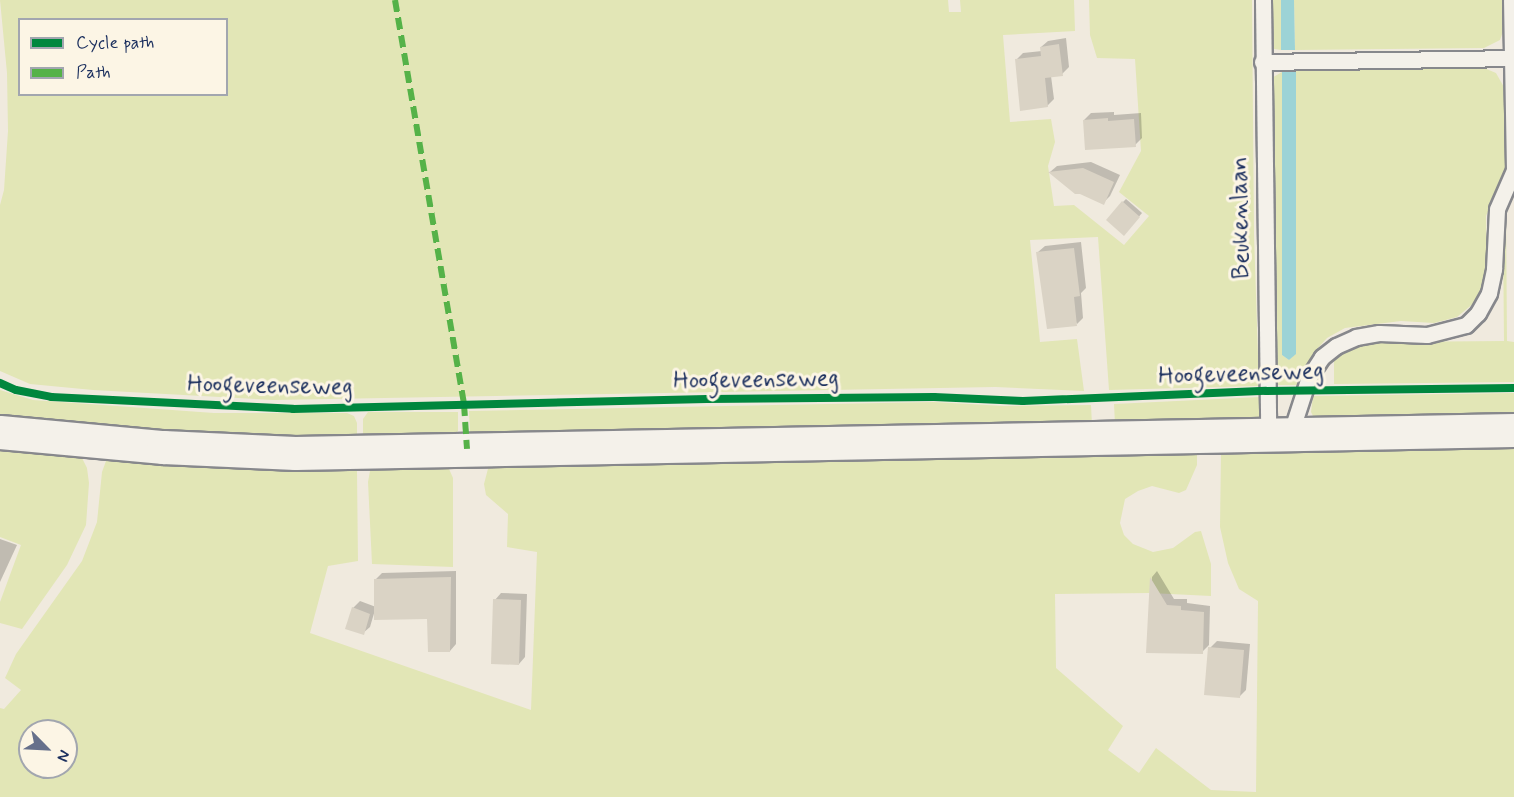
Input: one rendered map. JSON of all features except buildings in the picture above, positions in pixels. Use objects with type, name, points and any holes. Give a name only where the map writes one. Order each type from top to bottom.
[{"type":"main road","points":[[0,432],[163,447],[295,453],[1514,430]]},
{"type":"lane","name":"Beukenlaan","points":[[1263,0],[1262,62],[1279,435]]},
{"type":"lane","points":[[1279,435],[1309,377],[1322,357],[1336,346],[1356,337],[1379,333],[1427,335],[1466,325],[1478,313],[1489,293],[1494,269],[1497,209],[1514,170],[1511,0]]},
{"type":"lane","points":[[1262,62],[1511,58]]},
{"type":"green space","points":[[0,0],[948,0],[949,12],[961,12],[960,0],[1074,0],[1075,31],[1003,35],[1010,122],[1051,119],[1055,142],[1048,166],[1054,206],[1074,205],[1124,245],[1149,216],[1119,192],[1141,151],[1135,59],[1097,58],[1090,35],[1089,0],[1252,0],[1254,234],[1259,386],[1109,390],[1098,237],[1030,240],[1040,342],[1077,339],[1084,391],[995,387],[273,400],[93,390],[30,384],[0,371],[0,205],[4,190],[8,131],[7,73]]},
{"type":"green space","points":[[1269,0],[1281,0],[1281,50],[1269,48]]},
{"type":"green space","points":[[1294,0],[1504,0],[1505,26],[1500,40],[1484,48],[1295,50]]},
{"type":"green space","points":[[1484,68],[1496,73],[1505,89],[1505,172],[1486,216],[1487,271],[1482,292],[1474,303],[1457,317],[1434,323],[1401,321],[1345,328],[1327,338],[1318,348],[1297,385],[1273,385],[1270,79],[1282,72],[1282,355],[1289,360],[1296,353],[1296,69]]},
{"type":"green space","points":[[1506,208],[1507,341],[1514,342],[1514,382],[1334,384],[1334,358],[1361,345],[1383,342],[1504,341],[1503,232]]},
{"type":"green space","points":[[0,390],[33,400],[214,413],[347,413],[354,416],[357,423],[357,441],[290,442],[0,421]]},
{"type":"green space","points":[[1514,393],[1514,417],[1314,418],[1311,412],[1313,396]]},
{"type":"green space","points":[[1260,397],[1260,421],[1115,424],[1114,404]]},
{"type":"green space","points":[[934,402],[1004,406],[1091,405],[1092,425],[479,439],[470,432],[469,411]]},
{"type":"green space","points":[[368,412],[458,412],[458,431],[449,440],[363,441],[363,419]]},
{"type":"green space","points":[[0,443],[79,452],[87,468],[89,483],[86,525],[67,565],[22,629],[0,623],[0,602],[21,545],[0,537]]},
{"type":"green space","points":[[1514,447],[1514,797],[0,797],[0,708],[4,709],[21,690],[5,678],[16,654],[82,561],[97,522],[102,472],[106,461],[213,465],[351,462],[357,471],[358,561],[328,566],[310,633],[531,710],[537,552],[507,547],[508,514],[486,495],[484,484],[490,461],[1197,454],[1197,465],[1186,490],[1179,493],[1152,486],[1138,491],[1125,499],[1120,523],[1124,535],[1133,544],[1153,552],[1173,548],[1195,532],[1201,531],[1211,564],[1211,596],[1150,593],[1055,594],[1056,668],[1123,726],[1108,750],[1139,773],[1156,748],[1211,790],[1256,792],[1258,601],[1239,589],[1228,563],[1220,527],[1221,453]]},
{"type":"green space","points":[[377,462],[446,462],[453,478],[453,567],[372,564],[368,482],[370,471]]},
{"type":"water","points":[[1281,0],[1294,0],[1295,50],[1281,50]]},
{"type":"water","points":[[1285,69],[1296,69],[1296,354],[1289,360],[1282,355],[1282,72]]},
{"type":"marked path","points":[[395,0],[464,404],[467,449]]},
{"type":"cycle path","name":"Hoogeveenseweg","points":[[0,383],[16,390],[51,397],[293,409],[707,399],[934,397],[1023,401],[1266,391],[1514,388]]}]
